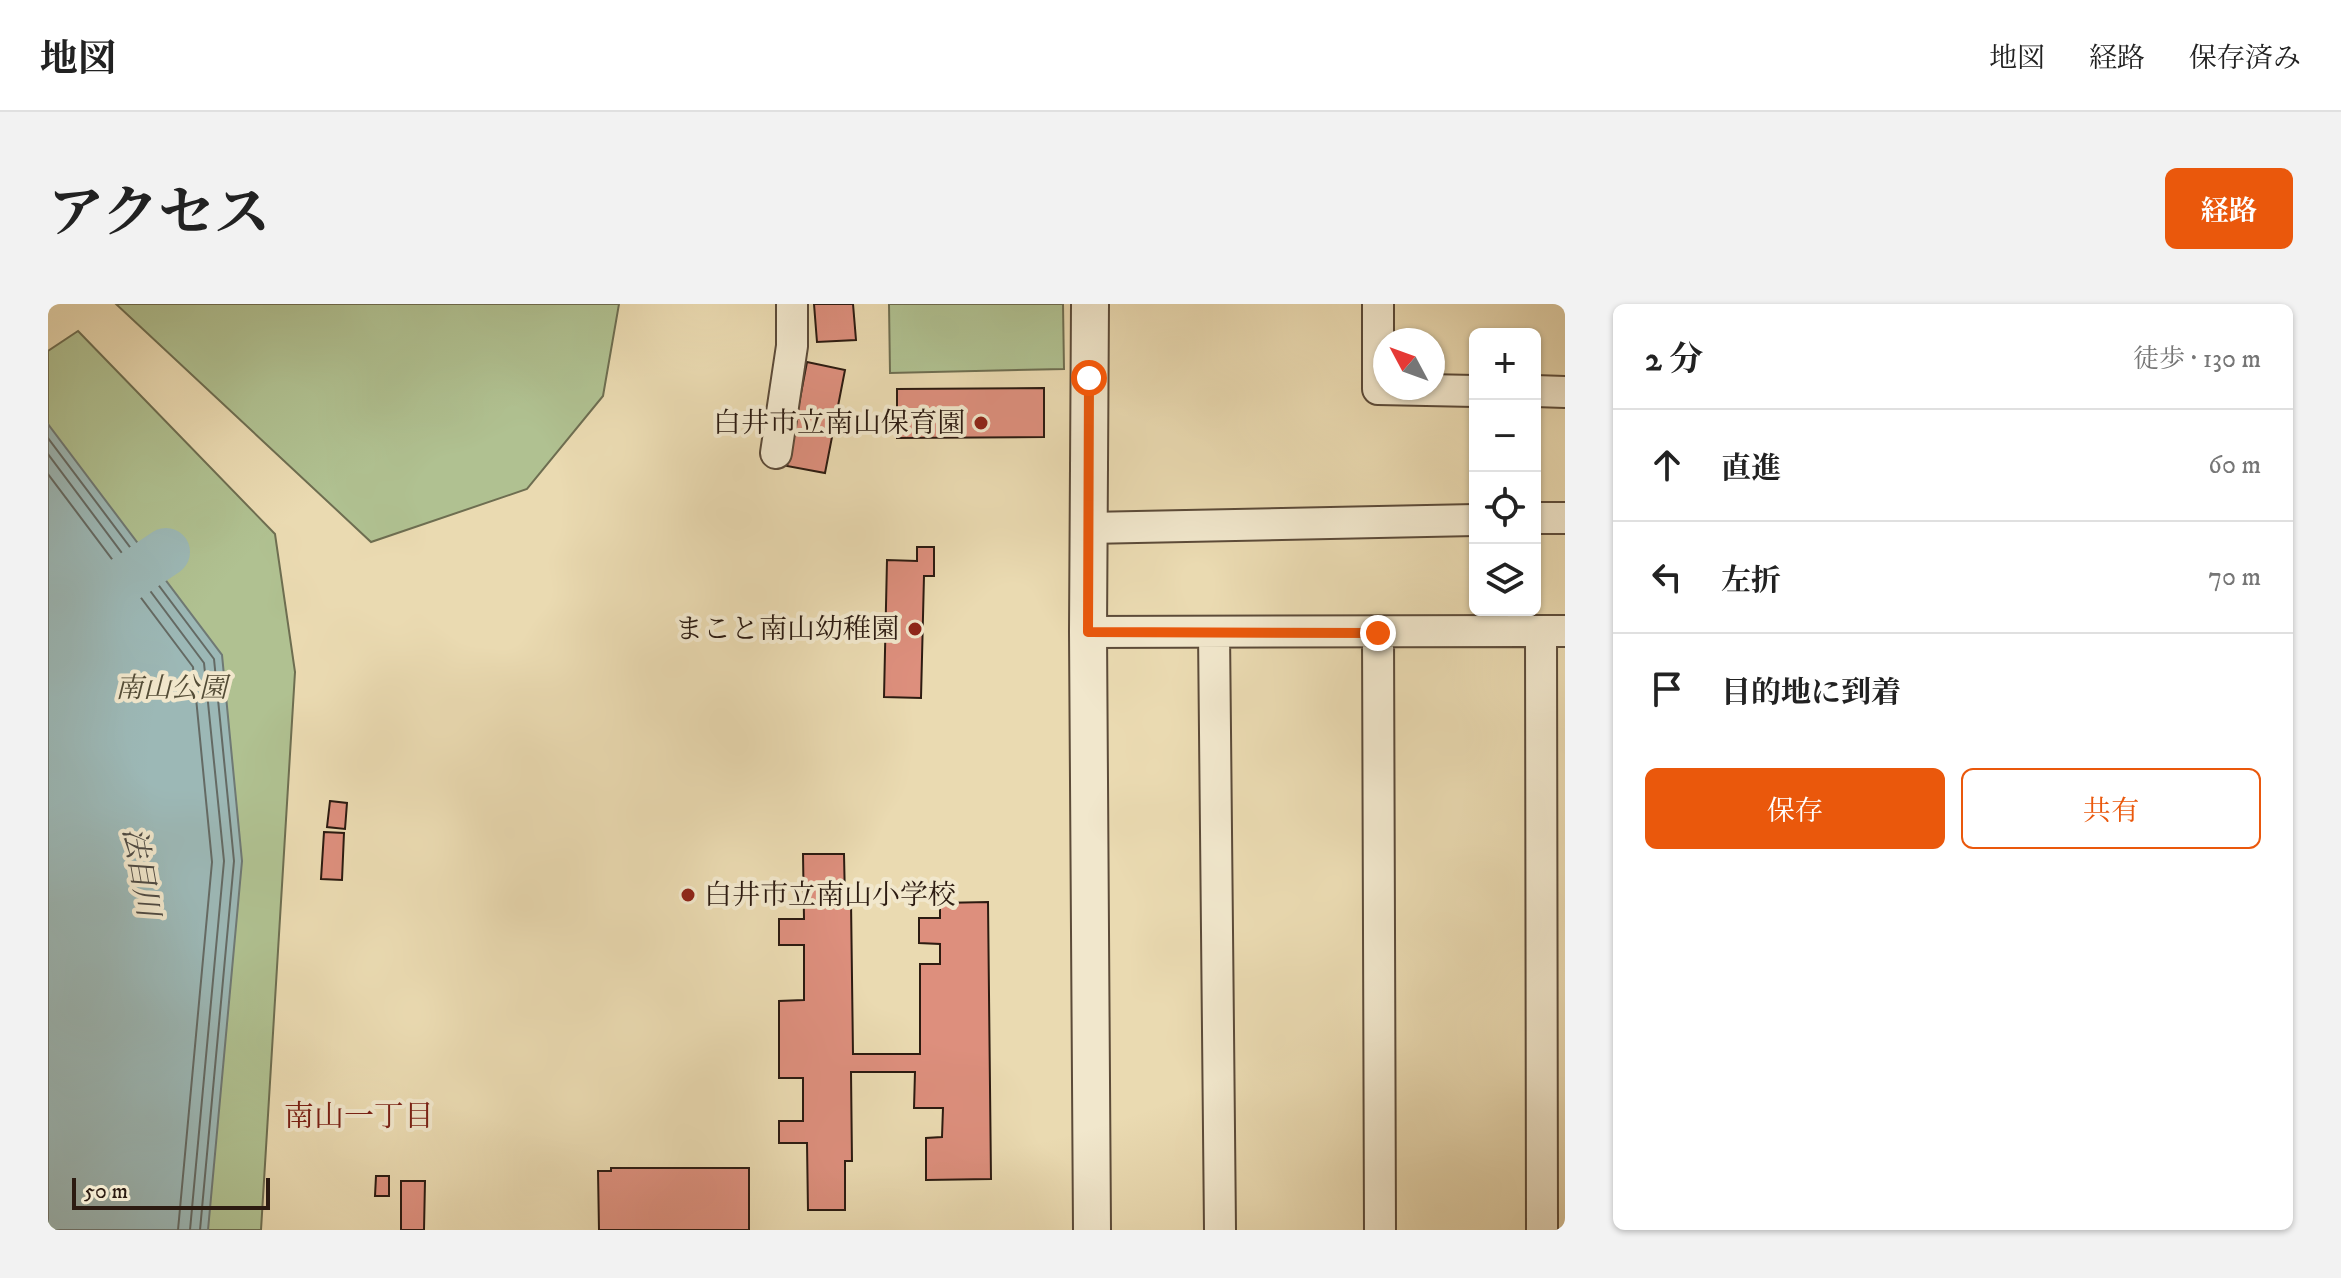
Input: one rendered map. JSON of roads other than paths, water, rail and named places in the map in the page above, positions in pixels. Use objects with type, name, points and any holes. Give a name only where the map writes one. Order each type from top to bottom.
[{"type":"street","points":[[776,453],[792,346],[792,304]]},
{"type":"street","points":[[1090,304],[1088,632],[1092,1230]]},
{"type":"street","points":[[1378,304],[1378,389],[1469,391]]},
{"type":"street","points":[[1541,391],[1565,392]]},
{"type":"street","points":[[1541,518],[1565,518]]},
{"type":"street","points":[[1088,528],[1469,520]]},
{"type":"street","points":[[1088,632],[1553,631],[1553,1055],[1542,1230]]},
{"type":"street","points":[[1214,632],[1220,1230]]},
{"type":"street","points":[[1378,633],[1380,1230]]},
{"type":"water","name":"南山公園","points":[[48,424],[222,655],[242,861],[208,1230],[48,1230]]},
{"type":"waterway","name":"法目川","points":[[96,599],[166,552]]},
{"type":"place","name":"白井市立南山保育園","points":[[981,423]]},
{"type":"place","name":"まこと南山幼稚園","points":[[915,629]]},
{"type":"place","name":"白井市立南山小学校","points":[[688,895]]},
{"type":"district","name":"南山一丁目","points":[[359,1117]]}]
